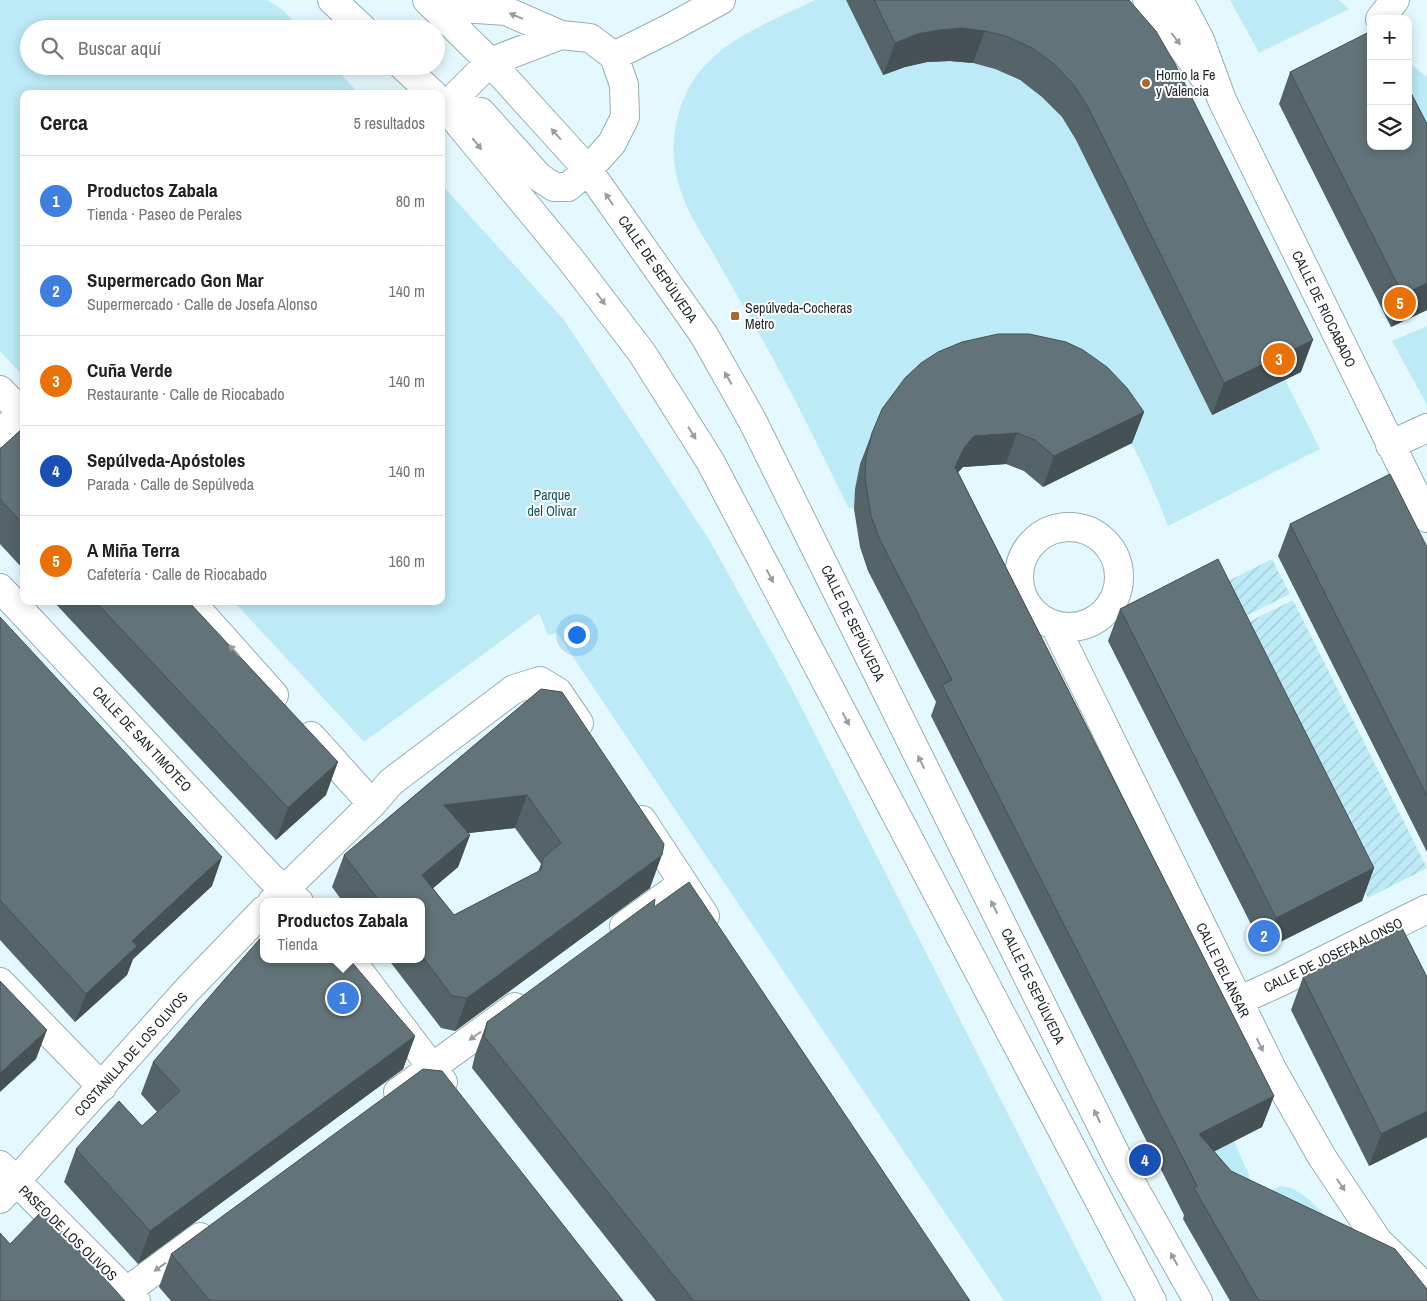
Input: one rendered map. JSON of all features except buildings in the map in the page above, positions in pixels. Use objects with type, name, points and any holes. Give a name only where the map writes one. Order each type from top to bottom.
[{"type":"street","points":[[332,0],[353,20]]},
{"type":"street","points":[[614,56],[721,0]]},
{"type":"street","name":"CALLE DE RIOCABADO","points":[[1147,0],[1222,100]]},
{"type":"street","name":"CALLE DE RIOCABADO","points":[[1179,0],[1200,40],[1222,100],[1427,518]]},
{"type":"street","points":[[1382,15],[1395,0]]},
{"type":"street","points":[[430,3],[506,11],[561,35],[590,38],[614,56],[624,85],[625,117],[612,143],[588,170],[568,187],[554,187],[539,177],[481,112],[445,102]]},
{"type":"street","name":"CALLE DE SEPÚLVEDA","points":[[430,3],[490,62],[588,170],[704,335],[752,420],[1121,1165],[1198,1301]]},
{"type":"street","points":[[445,97],[490,62],[561,35]]},
{"type":"street","points":[[413,75],[428,90]]},
{"type":"street","points":[[445,107],[571,260],[642,353],[710,461],[1152,1301]]},
{"type":"street","points":[[0,390],[20,412]]},
{"type":"street","points":[[0,433],[20,417]]},
{"type":"street","points":[[1390,445],[1427,428]]},
{"type":"street","name":"CALLE DE SAN TIMOTEO","points":[[0,588],[285,898]]},
{"type":"street","points":[[194,605],[372,804]]},
{"type":"street","name":"CALLE DEL ÁNSAR","points":[[1055,626],[1273,1071],[1322,1157],[1378,1241],[1427,1291]]},
{"type":"street","points":[[285,898],[391,782],[514,689],[540,681],[558,692],[591,742]]},
{"type":"street","points":[[629,800],[716,932]]},
{"type":"street","points":[[604,941],[683,883]]},
{"type":"street","name":"CALLE DE JOSEFA ALONSO","points":[[1238,1001],[1427,909]]},
{"type":"street","name":"COSTANILLA DE LOS OLIVOS","points":[[5,1182],[102,1087],[188,989],[260,914]]},
{"type":"street","points":[[353,963],[456,1099]]},
{"type":"street","points":[[0,982],[102,1087]]},
{"type":"street","points":[[376,1109],[534,993]]},
{"type":"street","name":"PASEO DE LOS OLIVOS","points":[[5,1182],[131,1296]]},
{"type":"street","points":[[131,1296],[223,1220]]},
{"type":"green space","points":[[0,0],[267,0],[283,10],[292,20],[20,20],[20,75],[342,75],[355,90],[20,90],[20,373],[0,351]]},
{"type":"green space","points":[[815,0],[846,0],[883,75],[927,62],[965,62],[1002,72],[1019,80],[1049,103],[1062,117],[1074,137],[1212,415],[1285,380],[1320,449],[1168,526],[1139,457],[1116,419],[870,440],[859,474],[854,509],[848,507],[782,375],[692,217],[683,198],[674,164],[676,122],[685,95],[700,71],[739,38]]},
{"type":"green space","points":[[1230,0],[1339,0],[1349,9],[1259,53]]},
{"type":"green space","points":[[1412,65],[1427,77],[1427,149],[1412,118]]},
{"type":"green space","name":"Parque del Olivar","points":[[445,188],[564,320],[710,541],[790,685],[1103,1301],[1004,1301],[557,633],[548,635],[539,613],[364,742],[237,605],[445,605]]},
{"type":"green space","points":[[1427,326],[1427,405],[1392,341]]},
{"type":"green space","points":[[1272,559],[1290,594],[1224,627],[1206,592]]},
{"type":"green space","points":[[1293,600],[1427,868],[1368,898],[1234,629]]},
{"type":"green space","points":[[1234,1141],[1249,1175],[1249,1188],[1206,1155]]},
{"type":"green space","points":[[1280,1186],[1290,1188],[1309,1199],[1348,1243],[1270,1191]]},
{"type":"place","name":"Horno la Fe y Valencia","points":[[1146,83]]},
{"type":"place","name":"A Miña Terra","points":[[1400,303]]},
{"type":"place","name":"Sepúlveda-Cocheras Metro","points":[[735,316]]},
{"type":"place","name":"Cuña Verde","points":[[1279,359]]},
{"type":"place","name":"Supermercado Gon Mar","points":[[1264,936]]},
{"type":"place","name":"Productos Zabala","points":[[343,998]]},
{"type":"place","name":"Sepúlveda-Apóstoles","points":[[1145,1160]]}]
